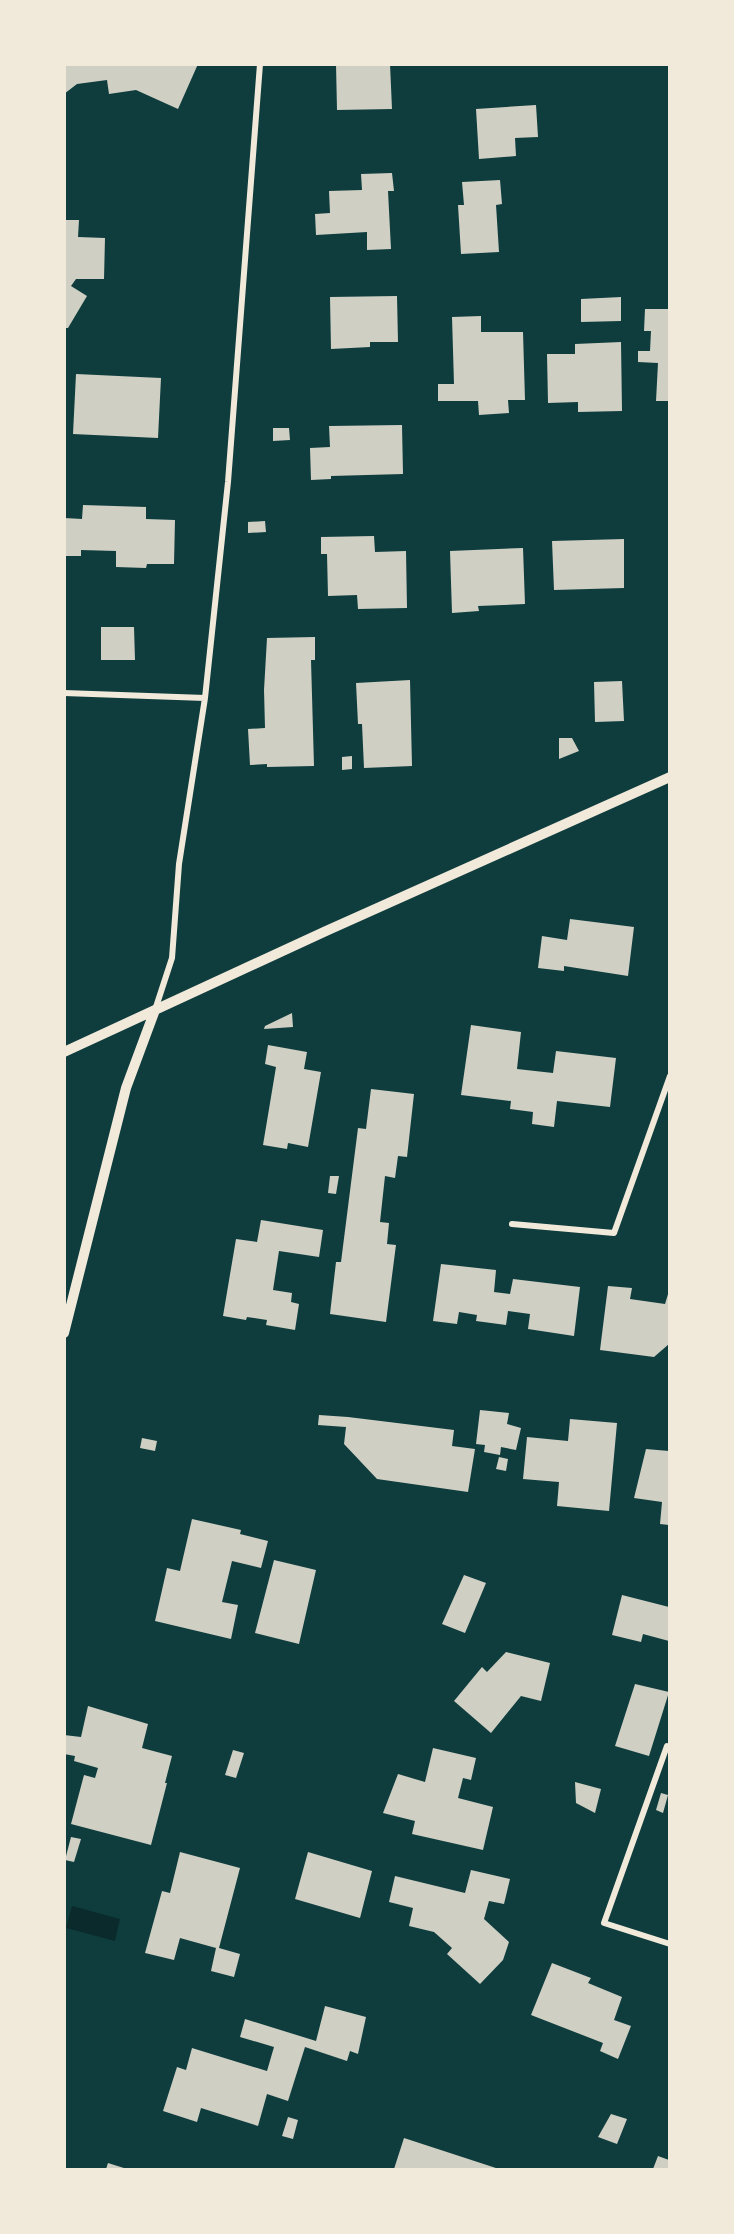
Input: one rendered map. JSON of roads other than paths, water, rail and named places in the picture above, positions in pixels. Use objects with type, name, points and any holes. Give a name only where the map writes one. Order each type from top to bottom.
[{"type":"street","points":[[64,1334],[126,1088],[172,958],[179,864],[205,698],[228,482],[260,64]]},
{"type":"street","points":[[64,693],[205,698]]},
{"type":"street","points":[[64,1052],[669,777]]},
{"type":"street","points":[[512,1224],[614,1233],[669,1076]]},
{"type":"street","points":[[667,1746],[604,1923],[669,1944]]},
{"type":"water","points":[[72,1906],[120,1919],[115,1941],[66,1928]]}]
